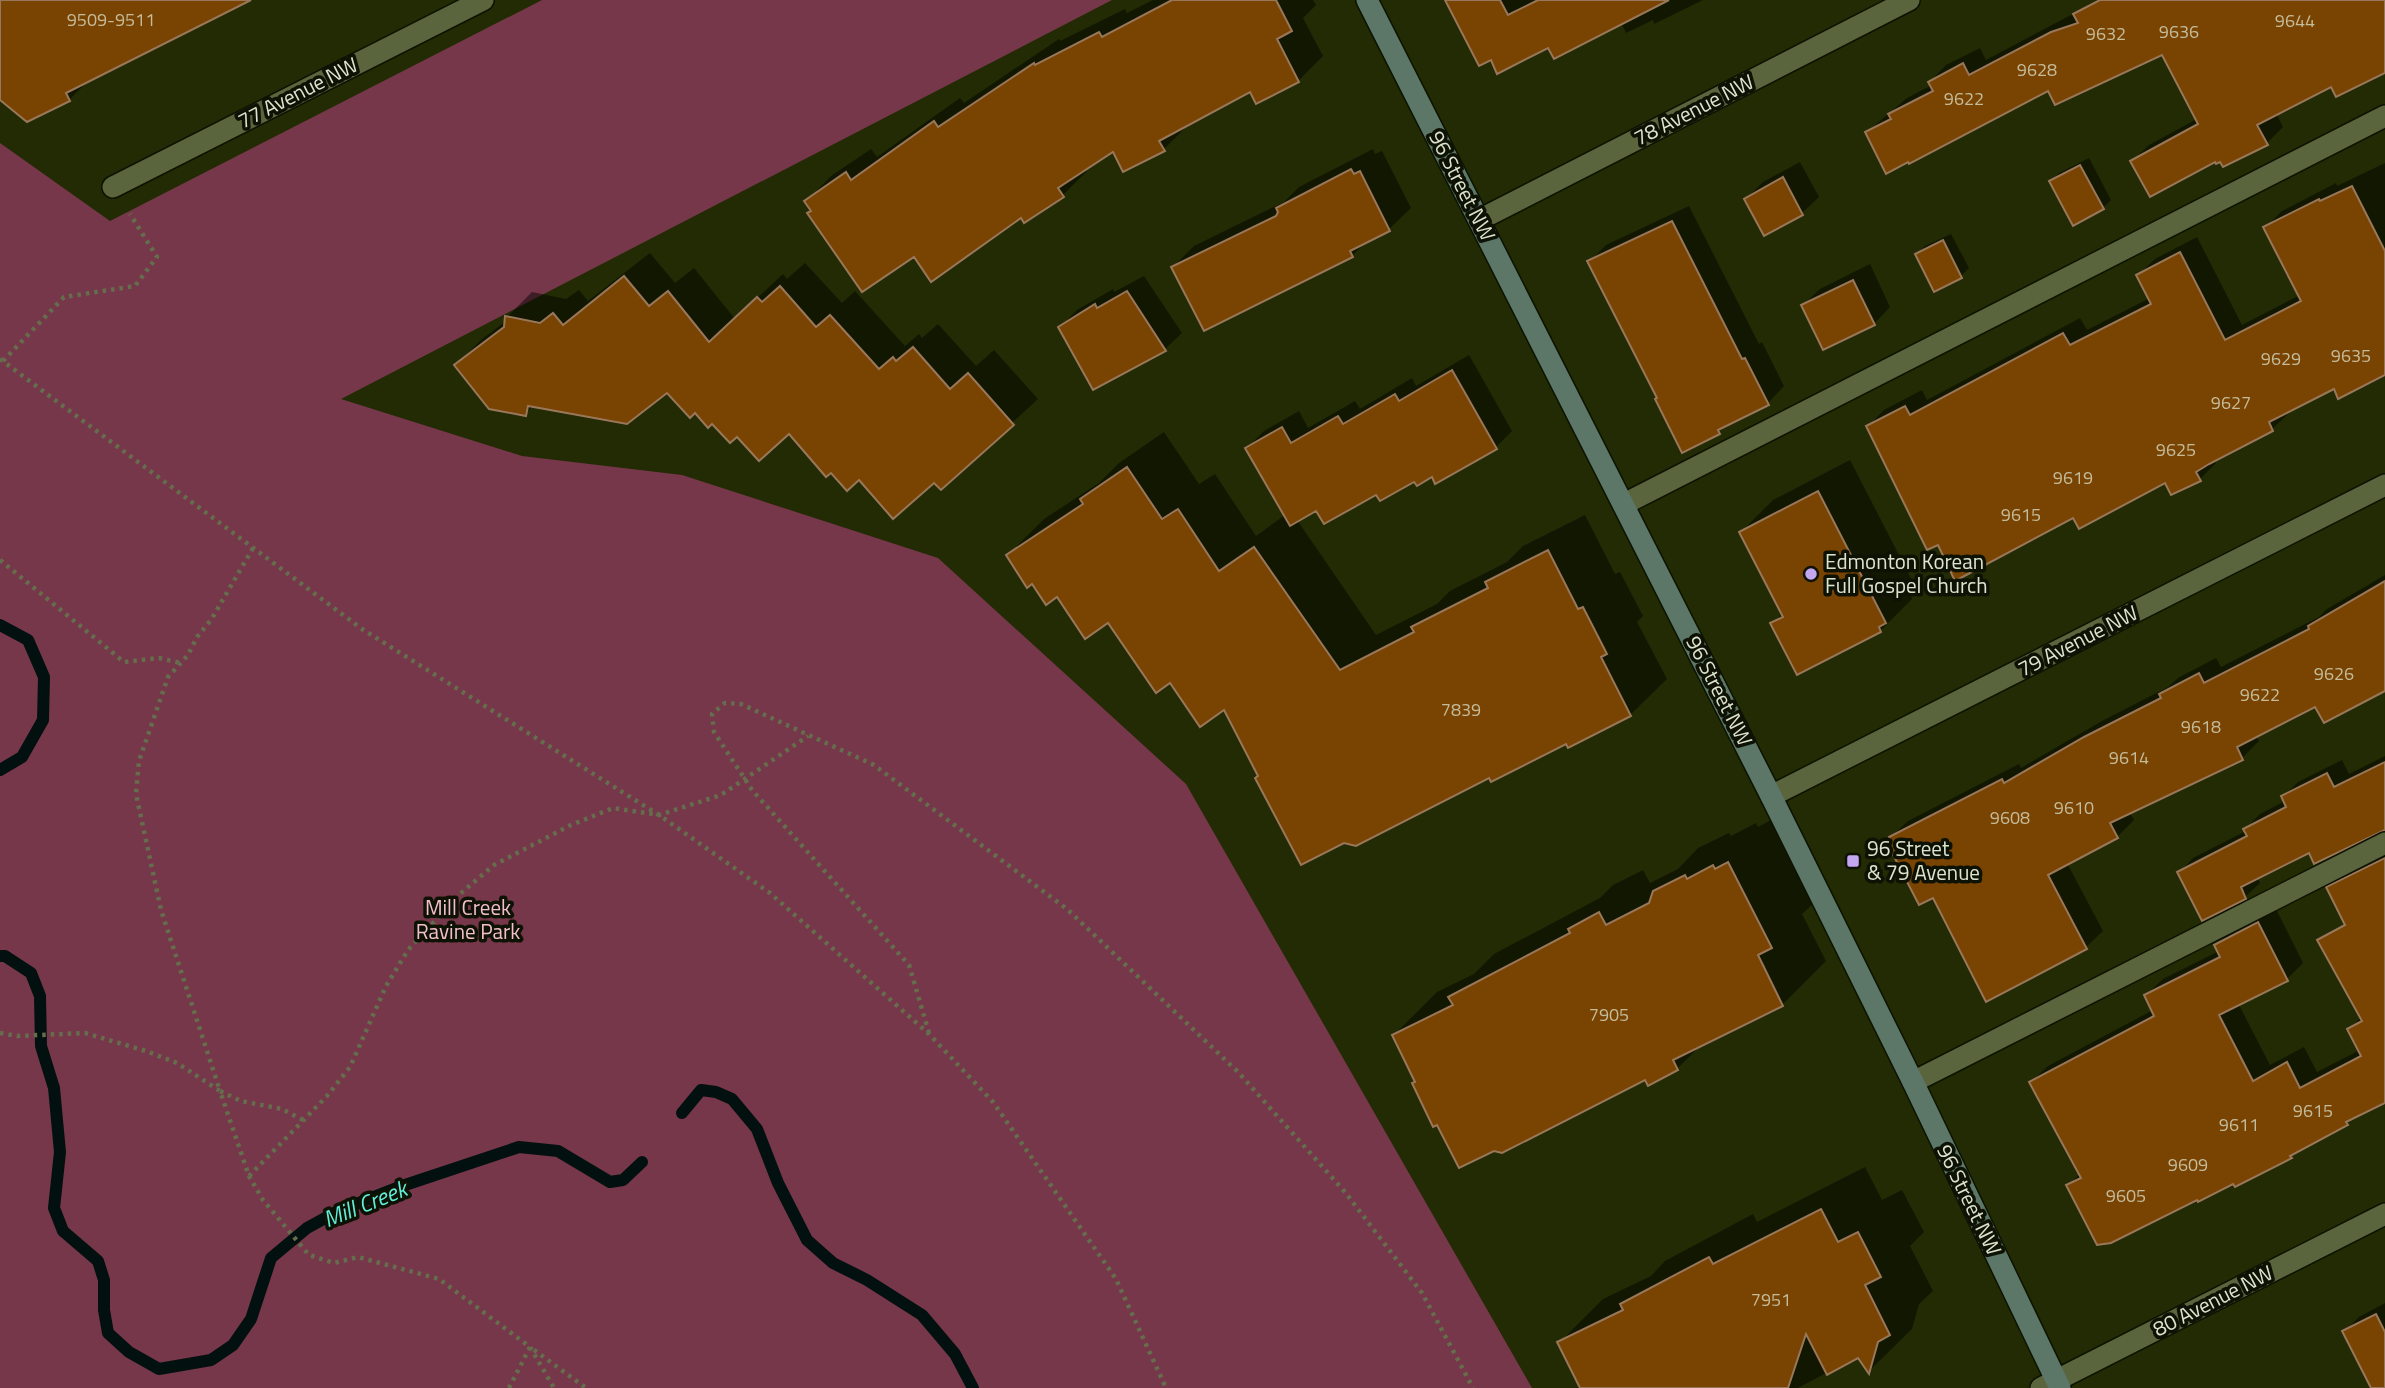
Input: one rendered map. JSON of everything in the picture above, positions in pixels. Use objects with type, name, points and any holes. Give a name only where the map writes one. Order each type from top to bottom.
[{"type":"street","name":"77 Avenue NW","points":[[113,187],[483,0]]},
{"type":"street","name":"96 Street NW","points":[[1367,0],[1624,503],[1913,1082],[2052,1385]]},
{"type":"street","name":"78 Avenue NW","points":[[1479,220],[1909,0]]},
{"type":"street","points":[[1624,503],[2385,116]]},
{"type":"street","name":"79 Avenue NW","points":[[1771,796],[2385,485]]},
{"type":"street","points":[[1913,1082],[2385,843]]},
{"type":"street","name":"80 Avenue NW","points":[[2052,1385],[2385,1214]]},
{"type":"path","points":[[113,187],[156,257],[135,286],[64,297],[1,360],[362,629],[659,815],[769,893],[929,1034],[993,1102],[1116,1279],[1166,1388]]},
{"type":"path","points":[[254,548],[211,620],[197,637],[193,648],[168,677],[139,761],[136,794],[161,909],[249,1176],[263,1200],[309,1255],[334,1263],[358,1257],[439,1279],[586,1388]]},
{"type":"path","points":[[0,560],[124,662],[159,658],[181,663]]},
{"type":"path","points":[[929,1034],[909,965],[752,790],[713,732],[712,714],[725,704],[741,705],[874,765],[1067,909],[1238,1072],[1345,1192],[1422,1293],[1473,1388]]},
{"type":"path","points":[[249,1176],[327,1096],[350,1067],[386,986],[408,950],[460,894],[494,865],[571,825],[613,808],[659,815],[721,795],[809,735]]},
{"type":"path","points":[[0,1033],[17,1036],[85,1032],[177,1063],[220,1091],[241,1101],[282,1109],[303,1121]]},
{"type":"path","points":[[509,1388],[530,1347]]},
{"type":"path","points":[[530,1347],[554,1388]]},
{"type":"green space","name":"Mill Creek Ravine Park","points":[[542,0],[1112,0],[341,399],[522,456],[682,475],[938,558],[1186,784],[1532,1388],[0,1388],[0,143],[110,221]]},
{"type":"building","points":[[0,0],[251,0],[66,93],[70,101],[27,122],[0,100]]},
{"type":"building","points":[[1172,0],[1276,0],[1292,31],[1277,39],[1299,82],[1256,104],[1250,92],[1159,141],[1165,151],[1123,172],[1113,152],[1058,188],[1064,197],[1024,223],[1021,218],[931,282],[914,257],[862,292],[807,213],[811,211],[804,201],[846,172],[851,180],[934,121],[938,127],[1034,63],[1035,65],[1099,32],[1102,37]]},
{"type":"building","points":[[1445,0],[1500,0],[1508,15],[1538,0],[1669,0],[1554,59],[1548,48],[1497,74],[1491,60],[1479,66]]},
{"type":"building","points":[[2100,0],[2385,0],[2385,73],[2336,97],[2331,87],[2257,125],[2268,145],[2223,167],[2220,162],[2215,162],[2150,197],[2130,161],[2198,124],[2162,55],[2055,105],[2048,91],[1886,174],[1865,132],[1891,119],[1888,114],[1933,91],[1928,82],[1963,63],[1969,75],[2051,32],[2078,23],[2073,14]]},
{"type":"building","points":[[2080,165],[2104,209],[2073,226],[2049,181]]},
{"type":"building","points":[[1351,169],[1354,174],[1360,171],[1390,231],[1350,251],[1353,257],[1204,331],[1171,267],[1276,216],[1276,208]]},
{"type":"building","points":[[1783,177],[1803,215],[1764,236],[1744,199]]},
{"type":"building","points":[[2352,186],[2385,251],[2385,375],[2338,399],[2334,389],[2269,422],[2273,431],[2196,472],[2201,481],[2171,495],[2165,483],[2079,529],[2073,518],[1955,581],[1938,545],[1927,550],[1866,426],[1905,406],[1910,415],[2063,333],[2070,345],[2151,304],[2136,275],[2180,252],[2225,340],[2301,301],[2263,227]]},
{"type":"building","points":[[1672,221],[1742,359],[1745,358],[1769,405],[1718,430],[1720,434],[1682,453],[1587,261]]},
{"type":"building","points":[[1943,240],[1962,278],[1934,292],[1915,254]]},
{"type":"building","points":[[624,276],[649,306],[668,291],[709,342],[757,297],[762,302],[780,286],[816,327],[830,315],[879,369],[893,357],[896,361],[913,347],[950,389],[968,373],[1014,425],[941,490],[934,483],[893,519],[859,480],[847,491],[831,473],[826,477],[789,434],[759,461],[737,437],[730,443],[712,424],[708,428],[695,413],[690,418],[667,393],[627,424],[528,406],[526,416],[489,409],[454,365],[504,327],[505,316],[540,323],[553,313],[563,325]]},
{"type":"building","points":[[1853,280],[1875,325],[1823,350],[1801,305]]},
{"type":"building","points":[[1127,291],[1166,351],[1093,390],[1058,327],[1095,304],[1097,308]]},
{"type":"building","points":[[1452,370],[1497,449],[1435,484],[1432,477],[1417,486],[1414,482],[1380,501],[1376,495],[1324,524],[1316,511],[1290,526],[1245,448],[1282,427],[1291,443],[1338,416],[1343,424],[1395,394],[1399,401]]},
{"type":"building","points":[[1127,467],[1162,519],[1178,509],[1219,571],[1254,547],[1340,670],[1414,632],[1411,627],[1488,588],[1485,582],[1548,550],[1578,609],[1583,607],[1607,654],[1601,657],[1631,716],[1568,748],[1566,744],[1491,782],[1489,778],[1356,846],[1344,843],[1301,865],[1255,778],[1258,776],[1224,710],[1200,727],[1170,683],[1156,693],[1108,623],[1085,639],[1057,597],[1046,605],[1032,584],[1027,588],[1006,555],[1083,504],[1080,499]]},
{"type":"building","name":"Edmonton Korean Full Gospel Church","points":[[1818,491],[1886,623],[1879,627],[1881,632],[1797,675],[1770,623],[1783,617],[1739,532]]},
{"type":"building","points":[[2385,581],[2385,691],[2324,723],[2315,707],[2237,747],[2243,760],[2110,823],[2118,838],[2048,875],[2087,949],[1986,1002],[1933,898],[1919,905],[1887,843],[1891,841],[1889,837],[2002,779],[2004,783],[2084,737],[2161,698],[2159,694],[2199,673],[2204,683],[2309,629],[2308,626]]},
{"type":"building","points":[[2385,762],[2385,830],[2314,864],[2309,853],[2241,887],[2246,899],[2202,921],[2177,872],[2247,836],[2243,829],[2286,807],[2281,796],[2327,773],[2334,787]]},
{"type":"building","points":[[2385,858],[2385,1103],[2346,1122],[2348,1125],[2290,1156],[2292,1158],[2235,1187],[2233,1184],[2198,1202],[2197,1200],[2111,1243],[2097,1245],[2066,1185],[2081,1178],[2029,1082],[2154,1016],[2144,995],[2220,957],[2214,945],[2258,922],[2288,981],[2219,1015],[2253,1081],[2287,1062],[2300,1088],[2361,1056],[2347,1029],[2362,1021],[2317,940],[2345,925],[2326,887]]},
{"type":"building","points":[[1728,862],[1772,948],[1758,955],[1783,1006],[1673,1060],[1678,1070],[1648,1086],[1645,1080],[1502,1153],[1494,1151],[1459,1168],[1437,1125],[1433,1127],[1392,1035],[1453,1005],[1448,997],[1570,933],[1568,929],[1599,912],[1606,925],[1649,903],[1653,891],[1685,875],[1687,879],[1713,865],[1715,869]]},
{"type":"building","points":[[1821,1209],[1838,1242],[1858,1232],[1881,1277],[1865,1285],[1890,1335],[1878,1342],[1869,1374],[1858,1358],[1827,1375],[1806,1334],[1788,1388],[1580,1388],[1557,1342],[1623,1310],[1620,1304],[1709,1257],[1713,1264]]},
{"type":"building","points":[[2376,1314],[2385,1332],[2385,1388],[2371,1388],[2342,1331]]},
{"type":"waterway","name":"Mill Creek","points":[[0,625],[28,640],[44,677],[43,720],[22,757],[0,770]]},
{"type":"waterway","name":"Mill Creek","points":[[0,956],[5,956],[31,973],[40,996],[41,1046],[54,1088],[60,1152],[54,1208],[63,1231],[98,1261],[104,1280],[104,1310],[108,1333],[129,1352],[159,1369],[211,1360],[233,1345],[251,1319],[271,1258],[307,1228],[338,1211],[399,1187],[519,1147],[558,1151],[610,1182],[623,1180],[642,1162]]},
{"type":"waterway","name":"Mill Creek","points":[[682,1113],[701,1090],[716,1092],[732,1099],[757,1129],[778,1183],[807,1240],[833,1263],[867,1280],[922,1315],[955,1354],[973,1388]]},
{"type":"place","name":"Edmonton Korean Full Gospel Church","points":[[1811,574]]},
{"type":"place","name":"96 Street & 79 Avenue","points":[[1853,861]]}]
